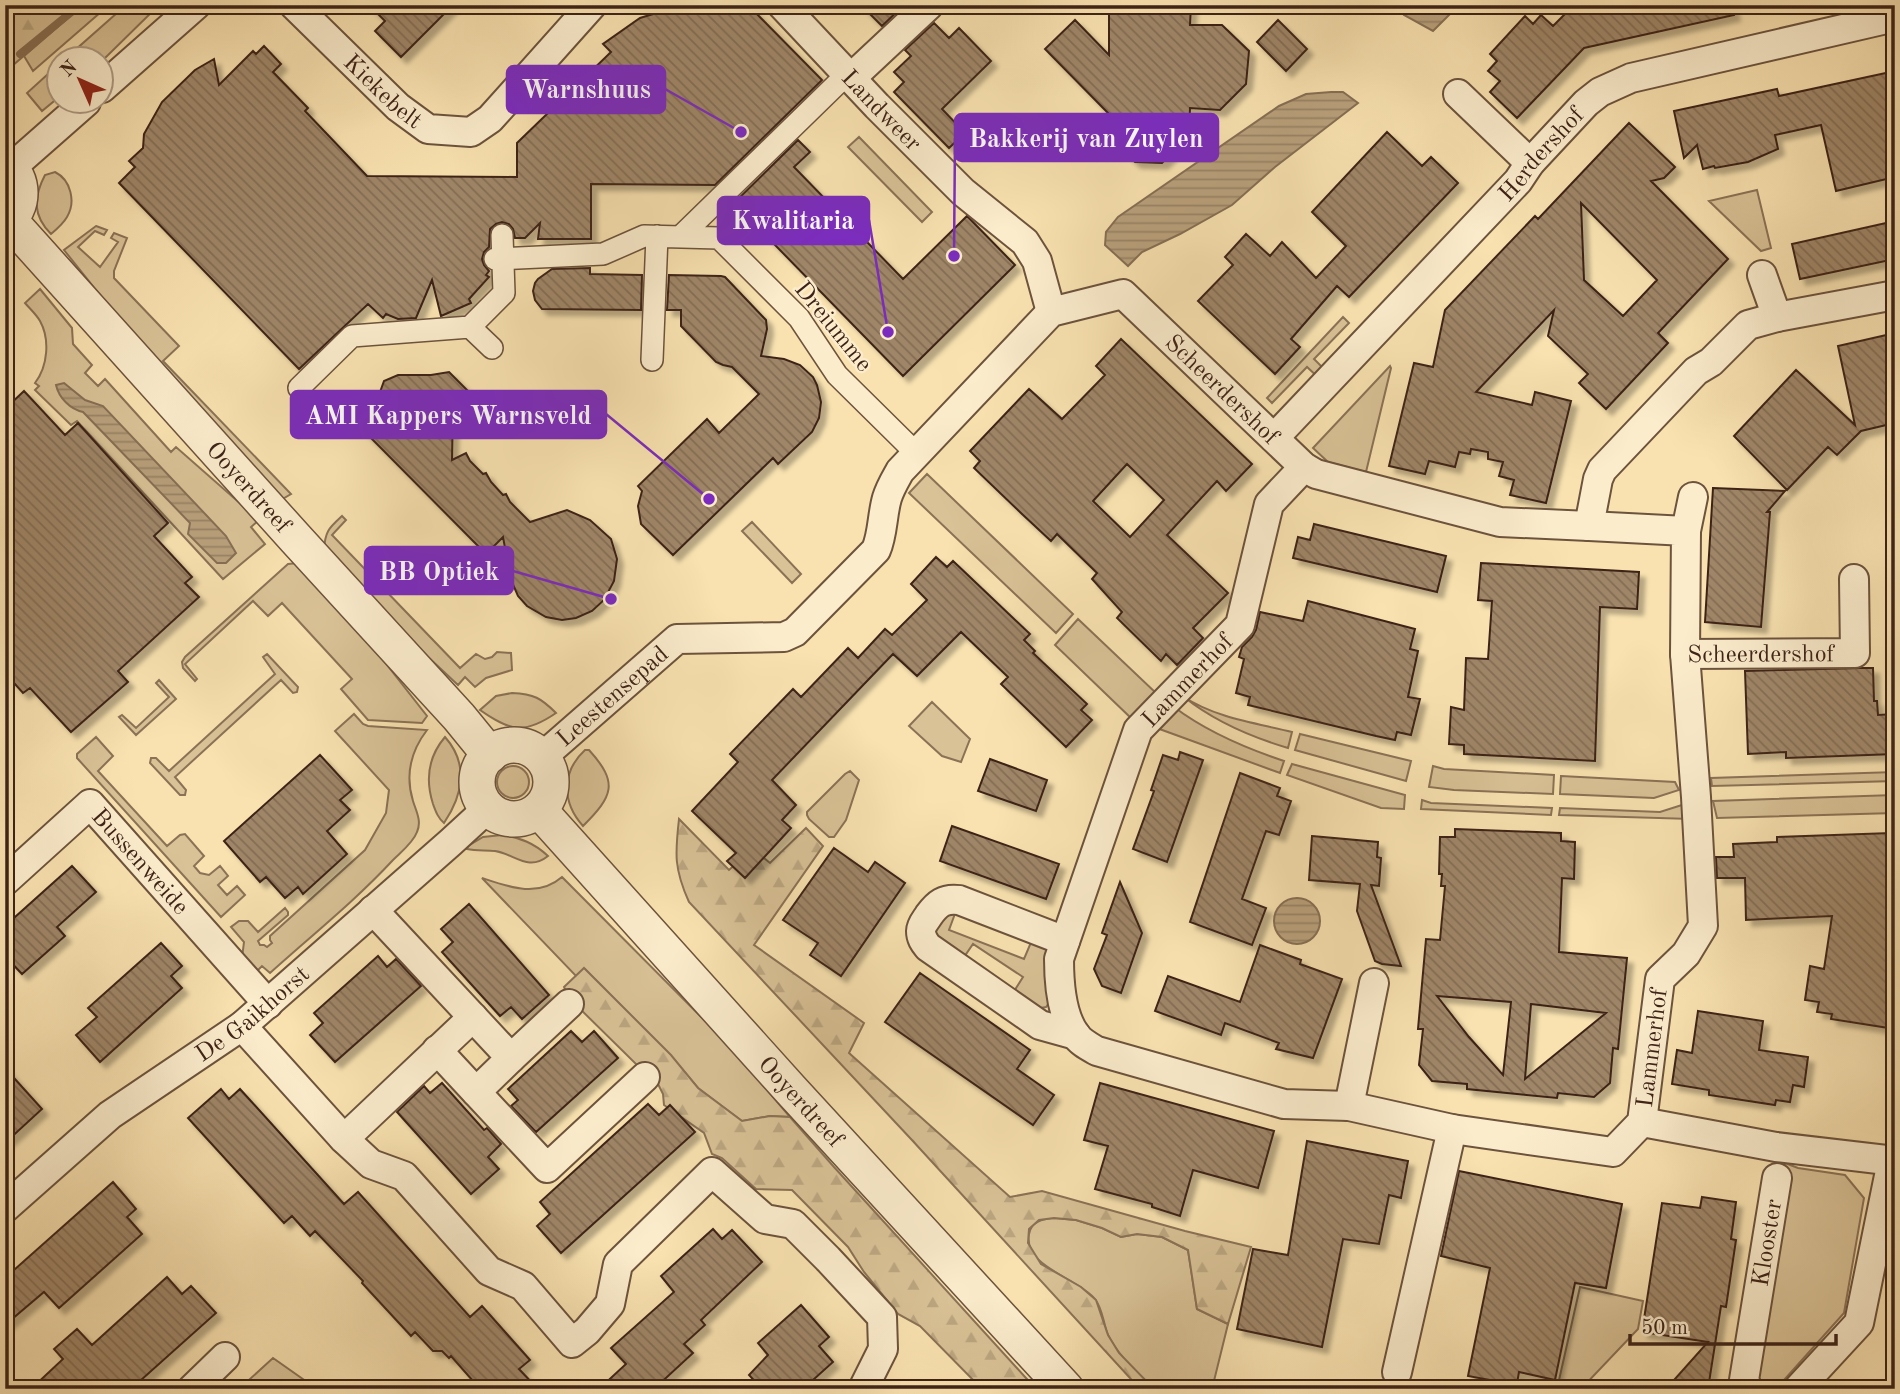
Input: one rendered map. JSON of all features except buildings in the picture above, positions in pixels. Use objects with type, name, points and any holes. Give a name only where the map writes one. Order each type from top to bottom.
[{"type":"street","points":[[116,76],[196,5]]},
{"type":"street","name":"Kiekebelt","points":[[294,5],[398,107],[428,129],[471,132],[490,119],[592,5]]},
{"type":"street","name":"Landweer","points":[[782,5],[963,192],[1025,242],[1037,261],[1051,312]]},
{"type":"street","points":[[681,236],[839,82],[851,78],[929,5]]},
{"type":"street","name":"Herdershof","points":[[1274,438],[1518,181],[1530,163],[1586,103],[1600,92],[1631,78],[1892,13]]},
{"type":"street","points":[[1458,94],[1530,163]]},
{"type":"street","points":[[7,221],[16,211],[21,195],[20,183],[8,165],[69,116]]},
{"type":"street","name":"Ooyerdreef","points":[[7,221],[452,709],[490,755]]},
{"type":"street","points":[[299,388],[352,336],[470,327],[503,293],[499,258],[502,235]]},
{"type":"street","name":"Dreiumme","points":[[499,258],[603,254],[644,236],[719,238],[799,318],[837,375],[916,453]]},
{"type":"street","points":[[652,360],[657,236]]},
{"type":"street","points":[[1762,275],[1777,317]]},
{"type":"street","name":"Scheerdershof","points":[[1051,312],[1123,294],[1304,467],[1317,474],[1500,522],[1686,531],[1685,654],[1855,653],[1854,579]]},
{"type":"street","points":[[1589,526],[1602,470],[1696,371],[1710,362],[1748,325],[1895,295]]},
{"type":"street","points":[[916,453],[1051,312]]},
{"type":"street","points":[[470,327],[492,348]]},
{"type":"street","name":"Leestensepad","points":[[542,757],[677,639],[784,637],[795,632],[876,550],[893,483],[916,453]]},
{"type":"street","name":"Lammerhof","points":[[1304,467],[1269,504],[1240,625],[1138,730],[1059,959],[1059,977],[1067,1018],[1084,1044],[1097,1051],[1284,1104],[1349,1106],[1452,1129],[1613,1152],[1642,1122],[1660,979],[1686,954],[1703,926],[1685,654]]},
{"type":"street","points":[[1686,531],[1693,497]]},
{"type":"street","points":[[516,745],[542,757],[550,771],[551,780],[549,796],[539,810],[513,819],[504,818],[488,808],[482,800],[477,781],[483,762],[490,755],[507,746],[516,745]]},
{"type":"street","name":"Bussenweide","points":[[5,881],[90,804],[268,1004]]},
{"type":"street","name":"De Gaikhorst","points":[[5,1208],[110,1115],[242,1026],[488,808]]},
{"type":"street","name":"Ooyerdreef","points":[[539,810],[791,1090],[1066,1389]]},
{"type":"street","name":"Lammerhof","points":[[1065,941],[950,898],[935,906],[922,926],[921,933],[928,947],[1040,1025],[1076,1035]]},
{"type":"street","points":[[373,910],[511,1058]]},
{"type":"street","points":[[1349,1106],[1374,983]]},
{"type":"street","points":[[476,1092],[569,1004]]},
{"type":"street","points":[[344,1139],[473,1017]]},
{"type":"street","points":[[242,1026],[344,1139],[371,1164],[404,1176],[489,1271],[523,1286],[572,1343],[587,1331],[610,1304],[618,1264],[712,1172],[765,1219],[793,1224],[882,1317],[883,1349],[863,1389]]},
{"type":"street","points":[[437,1051],[547,1168],[645,1077]]},
{"type":"street","name":"Lammerhof","points":[[1642,1122],[1776,1147],[1893,1161]]},
{"type":"street","points":[[1397,1372],[1452,1129]]},
{"type":"street","points":[[1798,1389],[1859,1323],[1893,1161]]},
{"type":"street","name":"Klooster","points":[[1748,1389],[1744,1380],[1777,1178]]},
{"type":"street","points":[[192,1389],[225,1357]]},
{"type":"green space","points":[[5,5],[83,5],[5,72]]},
{"type":"green space","points":[[83,5],[109,5],[62,46],[46,46],[46,60],[33,71],[24,56]]},
{"type":"green space","points":[[126,5],[159,5],[116,47],[80,46]]},
{"type":"green space","points":[[46,76],[46,108],[42,111],[27,93]]},
{"type":"green space","points":[[859,137],[932,212],[922,222],[848,147]]},
{"type":"green space","points":[[55,172],[68,186],[71,205],[65,220],[51,234],[38,213],[37,199],[45,175]]},
{"type":"green space","points":[[1757,190],[1771,248],[1761,251],[1709,201]]},
{"type":"green space","points":[[96,226],[107,230],[104,235],[95,231],[78,247],[100,267],[118,242],[111,238],[114,233],[127,238],[114,271],[114,278],[179,346],[163,361],[291,494],[279,501],[152,360],[64,250]]},
{"type":"green space","points":[[40,289],[72,328],[73,344],[92,365],[85,373],[98,386],[105,379],[171,452],[176,447],[259,520],[251,527],[265,544],[223,579],[77,421],[71,425],[35,390],[39,386],[35,383],[45,361],[46,344],[40,321],[25,303]]},
{"type":"green space","points":[[1343,317],[1349,323],[1314,359],[1327,372],[1320,379],[1307,367],[1272,403],[1267,398]]},
{"type":"green space","points":[[1390,366],[1366,472],[1328,462],[1313,448]]},
{"type":"green space","points":[[927,474],[1073,614],[1056,633],[909,493]]},
{"type":"green space","points":[[342,516],[346,520],[332,535],[460,668],[476,654],[485,659],[497,652],[511,653],[512,670],[486,678],[475,687],[465,677],[458,685],[396,627],[324,550],[328,530]]},
{"type":"green space","points":[[752,522],[801,574],[792,583],[742,531]]},
{"type":"green space","points":[[298,563],[369,642],[427,716],[422,723],[368,720],[341,689],[352,679],[282,603],[268,616],[253,601],[185,664],[197,679],[195,681],[183,668],[185,657],[288,564]]},
{"type":"green space","points":[[1078,619],[1156,693],[1132,719],[1055,645]]},
{"type":"green space","points":[[267,654],[298,687],[297,692],[293,693],[281,680],[175,777],[186,790],[185,795],[180,795],[150,763],[151,758],[156,758],[169,771],[275,674],[263,657]]},
{"type":"green space","points":[[159,680],[176,699],[136,735],[119,717],[122,715],[136,728],[169,697],[156,683]]},
{"type":"green space","points":[[512,693],[537,698],[556,713],[535,725],[517,728],[480,710],[496,696]]},
{"type":"green space","points":[[1184,697],[1223,715],[1292,732],[1288,748],[1233,727]]},
{"type":"green space","points":[[932,702],[970,739],[961,762],[942,756],[909,726]]},
{"type":"green space","points":[[1174,707],[1227,738],[1284,761],[1280,773],[1154,727]]},
{"type":"green space","points":[[354,714],[368,726],[427,730],[413,755],[410,773],[411,791],[419,820],[417,832],[407,847],[364,890],[270,973],[262,966],[255,973],[242,958],[244,942],[231,927],[239,921],[248,921],[258,932],[285,908],[288,915],[258,941],[260,945],[267,947],[272,943],[270,936],[365,850],[386,813],[389,790],[335,731]]},
{"type":"green space","points":[[1300,734],[1411,761],[1406,781],[1295,750]]},
{"type":"green space","points":[[96,737],[113,756],[98,771],[167,846],[185,834],[204,856],[194,866],[200,873],[209,875],[220,866],[228,876],[218,885],[227,895],[237,886],[245,895],[221,917],[77,758],[77,754]]},
{"type":"green space","points":[[445,737],[458,758],[461,780],[456,802],[444,823],[433,804],[429,777],[435,752]]},
{"type":"green space","points":[[585,750],[589,750],[605,772],[608,789],[601,806],[583,826],[571,808],[567,788],[572,768]]},
{"type":"green space","points":[[1292,764],[1405,795],[1404,809],[1381,808],[1287,775]]},
{"type":"green space","points":[[513,766],[524,771],[529,782],[524,793],[513,798],[502,793],[497,782],[502,771]]},
{"type":"green space","points":[[1433,766],[1444,769],[1554,775],[1553,794],[1429,787]]},
{"type":"green space","points":[[850,771],[859,780],[846,820],[834,837],[829,837],[809,819],[807,812]]},
{"type":"green space","points":[[1895,772],[1895,781],[1712,786],[1711,778]]},
{"type":"green space","points":[[1561,776],[1675,782],[1679,790],[1654,798],[1560,794]]},
{"type":"green space","points":[[1895,795],[1895,813],[1717,818],[1713,801]]},
{"type":"green space","points":[[1422,800],[1431,803],[1552,808],[1551,815],[1421,809]]},
{"type":"green space","points":[[1685,804],[1691,819],[1559,815],[1560,808],[1660,812]]},
{"type":"green space","points":[[679,819],[729,870],[753,849],[770,863],[806,828],[823,846],[754,945],[864,1023],[849,1053],[1010,1197],[1042,1191],[1251,1247],[1228,1324],[1197,1309],[1188,1250],[1162,1237],[1137,1234],[1121,1237],[1076,1220],[1039,1220],[1029,1229],[1028,1243],[1041,1264],[1081,1287],[1096,1300],[1108,1335],[1119,1353],[1154,1389],[1140,1389],[689,902],[677,861]]},
{"type":"green space","points":[[502,835],[527,842],[548,856],[541,861],[528,862],[495,851],[467,849],[483,837]]},
{"type":"green space","points":[[562,877],[728,1044],[790,1117],[770,1116],[742,1121],[698,1088],[670,1055],[585,969],[576,976],[482,878],[513,887],[533,889],[553,883]]},
{"type":"green space","points":[[956,911],[949,930],[1024,959],[1032,940],[1046,948],[1049,1003],[1046,1007],[1035,1009],[1013,993],[1023,977],[973,944],[962,960],[935,939],[935,921]]},
{"type":"green space","points":[[584,968],[671,1055],[698,1088],[742,1121],[770,1116],[790,1117],[1036,1389],[982,1389],[920,1326],[898,1314],[864,1272],[848,1247],[792,1190],[756,1189],[722,1158],[712,1154],[704,1133],[664,1105],[663,1094],[653,1074],[638,1066],[569,998],[564,987]]},
{"type":"green space","points":[[1785,1163],[1798,1168],[1845,1175],[1864,1198],[1844,1313],[1776,1389],[1766,1389],[1752,1370]]},
{"type":"green space","points":[[1042,1220],[1076,1220],[1121,1237],[1137,1234],[1162,1237],[1188,1250],[1197,1309],[1228,1324],[1212,1389],[1154,1389],[1128,1364],[1108,1335],[1095,1299],[1034,1255],[1029,1245],[1032,1226]]},
{"type":"green space","points":[[1580,1287],[1643,1301],[1638,1329],[1581,1389],[1557,1389]]},
{"type":"green space","points":[[273,1358],[317,1389],[239,1389]]},
{"type":"shaded area","points":[[1406,5],[1459,5],[1433,31],[1404,15]]},
{"type":"shaded area","points":[[1343,92],[1358,103],[1275,167],[1232,205],[1142,252],[1128,266],[1105,245],[1106,232],[1118,217],[1279,106],[1306,94]]},
{"type":"shaded area","points":[[64,383],[85,400],[103,406],[226,536],[236,553],[226,563],[217,563],[188,534],[190,523],[83,412],[66,402],[56,385]]},
{"type":"shaded area","points":[[1297,898],[1313,905],[1320,921],[1313,937],[1297,944],[1281,937],[1274,921],[1281,905]]},
{"type":"waterway","points":[[20,54],[80,5]]},
{"type":"place","name":"Warnshuus","points":[[741,132]]},
{"type":"place","name":"Bakkerij van Zuylen","points":[[954,256]]},
{"type":"place","name":"Kwalitaria","points":[[888,332]]},
{"type":"place","name":"AMI Kappers Warnsveld","points":[[709,499]]},
{"type":"place","name":"BB Optiek","points":[[611,599]]}]
